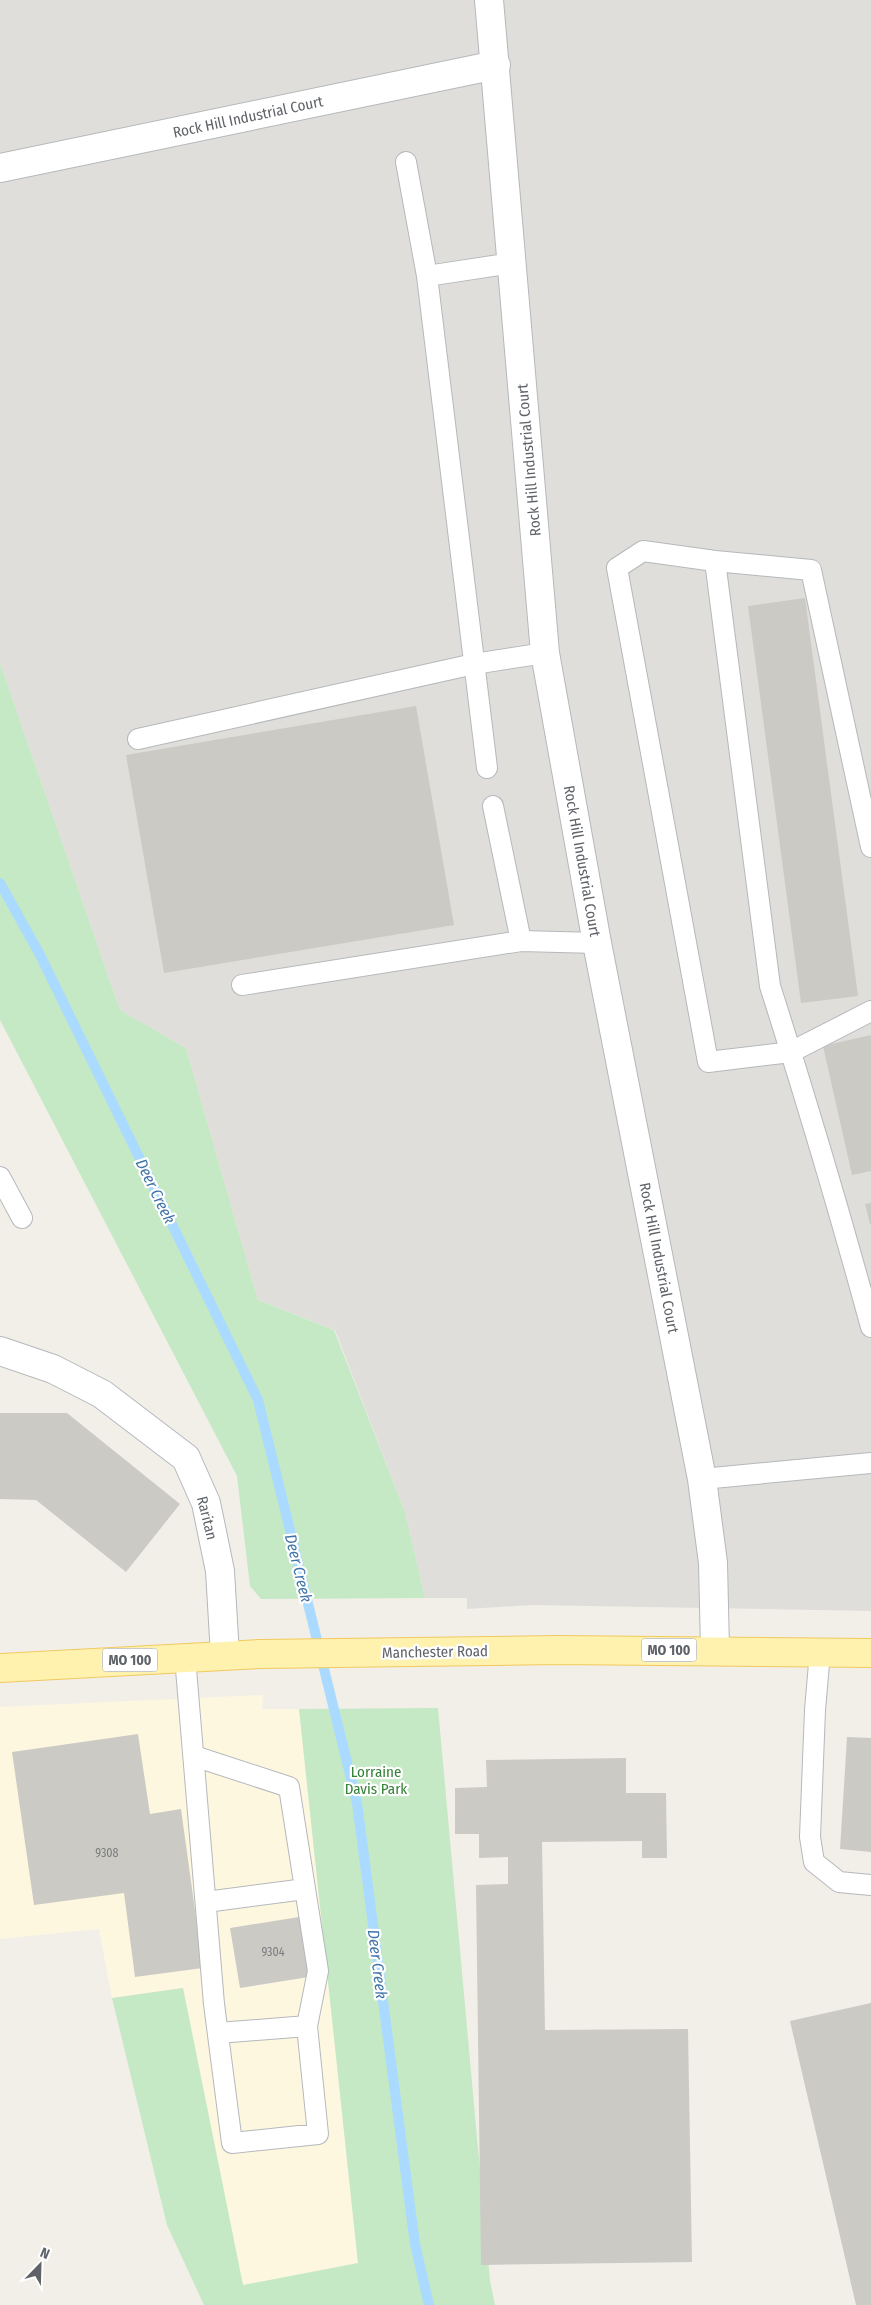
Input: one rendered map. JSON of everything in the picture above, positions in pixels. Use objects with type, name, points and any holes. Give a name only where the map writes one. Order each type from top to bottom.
[{"type":"main road","name":"Manchester Road","points":[[0,1668],[260,1654],[715,1650],[871,1653]]},
{"type":"street","name":"Rock Hill Industrial Court","points":[[489,0],[545,653],[597,943],[702,1479],[713,1563],[715,1650]]},
{"type":"street","name":"Rock Hill Industrial Court","points":[[0,168],[496,65]]},
{"type":"street","name":"Raritan","points":[[0,1351],[53,1369],[102,1394],[186,1458],[206,1503],[220,1572],[225,1655]]},
{"type":"lane","points":[[406,162],[427,276],[487,768]]},
{"type":"lane","points":[[427,276],[512,263]]},
{"type":"lane","points":[[871,847],[811,570],[715,561],[643,551],[617,568],[708,1062],[791,1052],[871,1011]]},
{"type":"lane","points":[[715,561],[770,986],[831,1179],[871,1327]]},
{"type":"lane","points":[[138,739],[474,664],[545,653]]},
{"type":"lane","points":[[493,806],[521,941]]},
{"type":"lane","points":[[242,985],[521,941],[597,943]]},
{"type":"lane","points":[[0,1177],[22,1218]]},
{"type":"lane","points":[[702,1479],[871,1463]]},
{"type":"lane","points":[[820,1652],[815,1710],[810,1837],[814,1862],[839,1882],[871,1885]]},
{"type":"lane","points":[[185,1657],[218,2033],[232,2143],[318,2134],[307,2026],[318,1970],[289,1787],[194,1756]]},
{"type":"lane","points":[[206,1902],[305,1889]]},
{"type":"lane","points":[[218,2033],[307,2026]]},
{"type":"shaded area","points":[[0,0],[871,0],[871,1611],[532,1605],[467,1609],[467,1598],[425,1598],[405,1512],[335,1330],[258,1300],[186,1048],[120,1010],[0,663]]},
{"type":"shaded area","points":[[263,1695],[262,1709],[299,1709],[358,2263],[243,2286],[183,1988],[112,1998],[99,1929],[0,1939],[0,1707]]},
{"type":"green space","points":[[0,663],[120,1010],[186,1048],[258,1300],[334,1330],[405,1512],[425,1598],[261,1599],[250,1586],[237,1476],[0,1020]]},
{"type":"green space","name":"Lorraine Davis Park","points":[[438,1708],[490,2281],[495,2305],[204,2305],[167,2225],[112,1998],[183,1988],[243,2285],[358,2263],[299,1709]]},
{"type":"building","points":[[805,598],[858,996],[801,1003],[748,606]]},
{"type":"building","points":[[416,706],[454,925],[164,973],[126,755]]},
{"type":"building","points":[[871,1035],[871,1171],[852,1175],[823,1046]]},
{"type":"building","points":[[871,1203],[871,1224],[870,1224],[865,1204]]},
{"type":"building","points":[[0,1413],[67,1413],[180,1504],[126,1572],[36,1500],[0,1499]]},
{"type":"building","points":[[138,1734],[150,1814],[181,1809],[203,1968],[135,1977],[124,1893],[34,1905],[12,1752]]},
{"type":"building","points":[[847,1737],[871,1738],[871,1852],[840,1849]]},
{"type":"building","points":[[626,1758],[626,1793],[666,1793],[667,1858],[642,1858],[642,1841],[542,1842],[545,2030],[688,2029],[692,2262],[481,2265],[476,1885],[508,1884],[508,1857],[479,1858],[479,1834],[455,1834],[455,1788],[487,1787],[486,1760]]},
{"type":"building","points":[[305,1916],[315,1976],[240,1988],[230,1928]]},
{"type":"building","points":[[871,2003],[871,2305],[856,2305],[790,2021]]},
{"type":"waterway","name":"Deer Creek","points":[[0,883],[39,953],[258,1400],[357,1803],[415,2244],[429,2305]]}]
